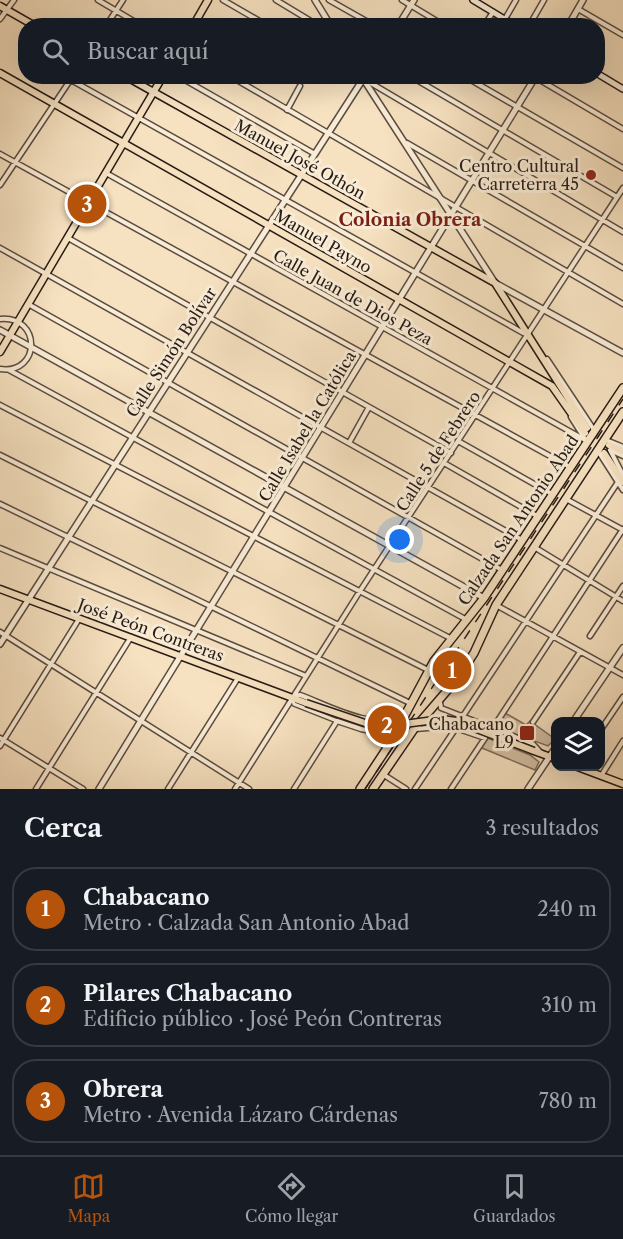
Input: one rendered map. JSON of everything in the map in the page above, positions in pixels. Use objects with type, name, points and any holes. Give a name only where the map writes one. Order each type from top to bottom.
[{"type":"highway","name":"Calzada San Antonio Abad","points":[[360,789],[389,745],[429,670],[450,638],[484,598],[587,442],[589,431],[623,388]]},
{"type":"highway","name":"Calzada San Antonio Abad","points":[[374,789],[412,726],[441,697],[474,653],[496,605],[566,499],[601,452],[623,412]]},
{"type":"main road","points":[[198,18],[208,0]]},
{"type":"main road","points":[[0,6],[21,18]]},
{"type":"main road","name":"Manuel Payno","points":[[0,73],[18,83]]},
{"type":"main road","name":"Manuel Payno","points":[[19,84],[557,390],[589,431]]},
{"type":"main road","name":"Manuel José Othón","points":[[138,84],[495,283]]},
{"type":"main road","points":[[0,352],[158,84]]},
{"type":"main road","points":[[495,283],[589,431]]},
{"type":"main road","points":[[607,442],[623,449]]},
{"type":"main road","points":[[601,452],[620,482]]},
{"type":"main road","name":"José Peón Contreras","points":[[0,589],[292,698],[371,725],[412,726],[442,719],[456,721],[551,758]]},
{"type":"main road","points":[[587,771],[623,784]]},
{"type":"street","points":[[0,18],[14,0]]},
{"type":"street","points":[[98,0],[129,18]]},
{"type":"street","points":[[111,18],[123,0]]},
{"type":"street","points":[[223,0],[254,18]]},
{"type":"street","points":[[276,0],[306,18]]},
{"type":"street","points":[[315,0],[326,18]]},
{"type":"street","points":[[328,0],[361,18]]},
{"type":"street","points":[[402,0],[413,3],[435,18]]},
{"type":"street","points":[[473,0],[483,2],[503,18]]},
{"type":"street","points":[[506,18],[516,0]]},
{"type":"street","points":[[534,18],[544,0]]},
{"type":"street","points":[[573,18],[583,0]]},
{"type":"street","points":[[403,18],[413,3]]},
{"type":"street","points":[[578,9],[594,18]]},
{"type":"street","points":[[489,18],[493,12]]},
{"type":"street","points":[[605,25],[623,35]]},
{"type":"street","points":[[605,79],[623,89]]},
{"type":"street","points":[[0,185],[67,84]]},
{"type":"street","points":[[82,84],[138,118],[527,335]]},
{"type":"street","points":[[192,84],[315,154]]},
{"type":"street","points":[[243,84],[623,304]]},
{"type":"street","name":"Calle Simón Bolívar","points":[[0,644],[3,634],[28,599],[286,200],[358,84]]},
{"type":"street","points":[[367,84],[407,143],[495,283]]},
{"type":"street","points":[[374,84],[623,232]]},
{"type":"street","points":[[424,84],[617,197]]},
{"type":"street","points":[[478,84],[623,168]]},
{"type":"street","name":"Calle Isabel la Católica","points":[[99,789],[304,459],[531,84]]},
{"type":"street","points":[[547,84],[623,129]]},
{"type":"street","points":[[287,110],[300,86]]},
{"type":"street","points":[[407,143],[623,268]]},
{"type":"street","points":[[0,154],[570,468]]},
{"type":"street","name":"Calle Juan de Dios Peza","points":[[106,173],[587,442]]},
{"type":"street","name":"Calle 5 de Febrero","points":[[235,789],[360,591],[623,188]]},
{"type":"street","points":[[67,238],[450,453]]},
{"type":"street","points":[[1,250],[522,541]]},
{"type":"street","name":"Manuel José Othón","points":[[495,283],[623,353]]},
{"type":"street","points":[[28,304],[503,570]]},
{"type":"street","points":[[0,319],[18,322],[28,333],[31,347],[24,362],[9,370]]},
{"type":"street","points":[[0,330],[484,598]]},
{"type":"street","points":[[0,369],[9,370],[467,620]]},
{"type":"street","points":[[525,371],[554,392],[587,442]]},
{"type":"street","points":[[0,405],[450,638]]},
{"type":"street","points":[[349,443],[369,407]]},
{"type":"street","points":[[459,441],[552,495]]},
{"type":"street","points":[[623,456],[609,451],[623,475]]},
{"type":"street","points":[[0,455],[429,670]]},
{"type":"street","points":[[444,463],[538,517]]},
{"type":"street","points":[[620,482],[623,490]]},
{"type":"street","points":[[463,716],[620,482]]},
{"type":"street","points":[[493,728],[623,529],[566,499]]},
{"type":"street","points":[[0,504],[412,704]]},
{"type":"street","points":[[534,547],[623,601]]},
{"type":"street","points":[[0,548],[306,676]]},
{"type":"street","points":[[590,636],[623,586]]},
{"type":"street","points":[[496,605],[623,675]]},
{"type":"street","points":[[0,746],[2,739],[80,618]]},
{"type":"street","points":[[3,634],[249,789]]},
{"type":"street","points":[[36,789],[130,637]]},
{"type":"street","points":[[576,717],[623,648]]},
{"type":"street","points":[[533,722],[580,652]]},
{"type":"street","points":[[168,789],[238,678]]},
{"type":"street","name":"José Peón Contreras","points":[[292,698],[300,695],[375,720],[396,720],[406,715]]},
{"type":"street","points":[[441,697],[441,708],[533,744],[541,754]]},
{"type":"street","points":[[605,724],[623,697]]},
{"type":"street","points":[[292,698],[294,704],[337,721],[385,734],[389,738],[389,745]]},
{"type":"street","points":[[294,789],[337,721]]},
{"type":"street","points":[[412,726],[456,728],[485,738],[451,789]]},
{"type":"street","points":[[415,789],[456,728]]},
{"type":"street","points":[[2,739],[83,789]]},
{"type":"street","points":[[601,776],[623,741]]},
{"type":"street","points":[[528,789],[551,759]]},
{"type":"street","points":[[383,775],[406,789]]},
{"type":"shaded area","points":[[505,713],[526,725],[530,721],[551,736],[551,743],[548,746],[499,728],[498,723]]},
{"type":"shaded area","points":[[485,737],[530,755],[539,762],[535,770],[482,748]]},
{"type":"tunnel","points":[[587,428],[605,443]]},
{"type":"railway","points":[[365,789],[623,399]]},
{"type":"place","name":"Centro Cultural Carreterra 45","points":[[591,175]]},
{"type":"place","name":"Obrera","points":[[87,204]]},
{"type":"place","name":"Chabacano","points":[[452,670]]},
{"type":"place","name":"Pilares Chabacano","points":[[387,725]]},
{"type":"place","name":"Chabacano L9","points":[[527,733]]},
{"type":"district","name":"Colonia Obrera","points":[[410,220]]}]
